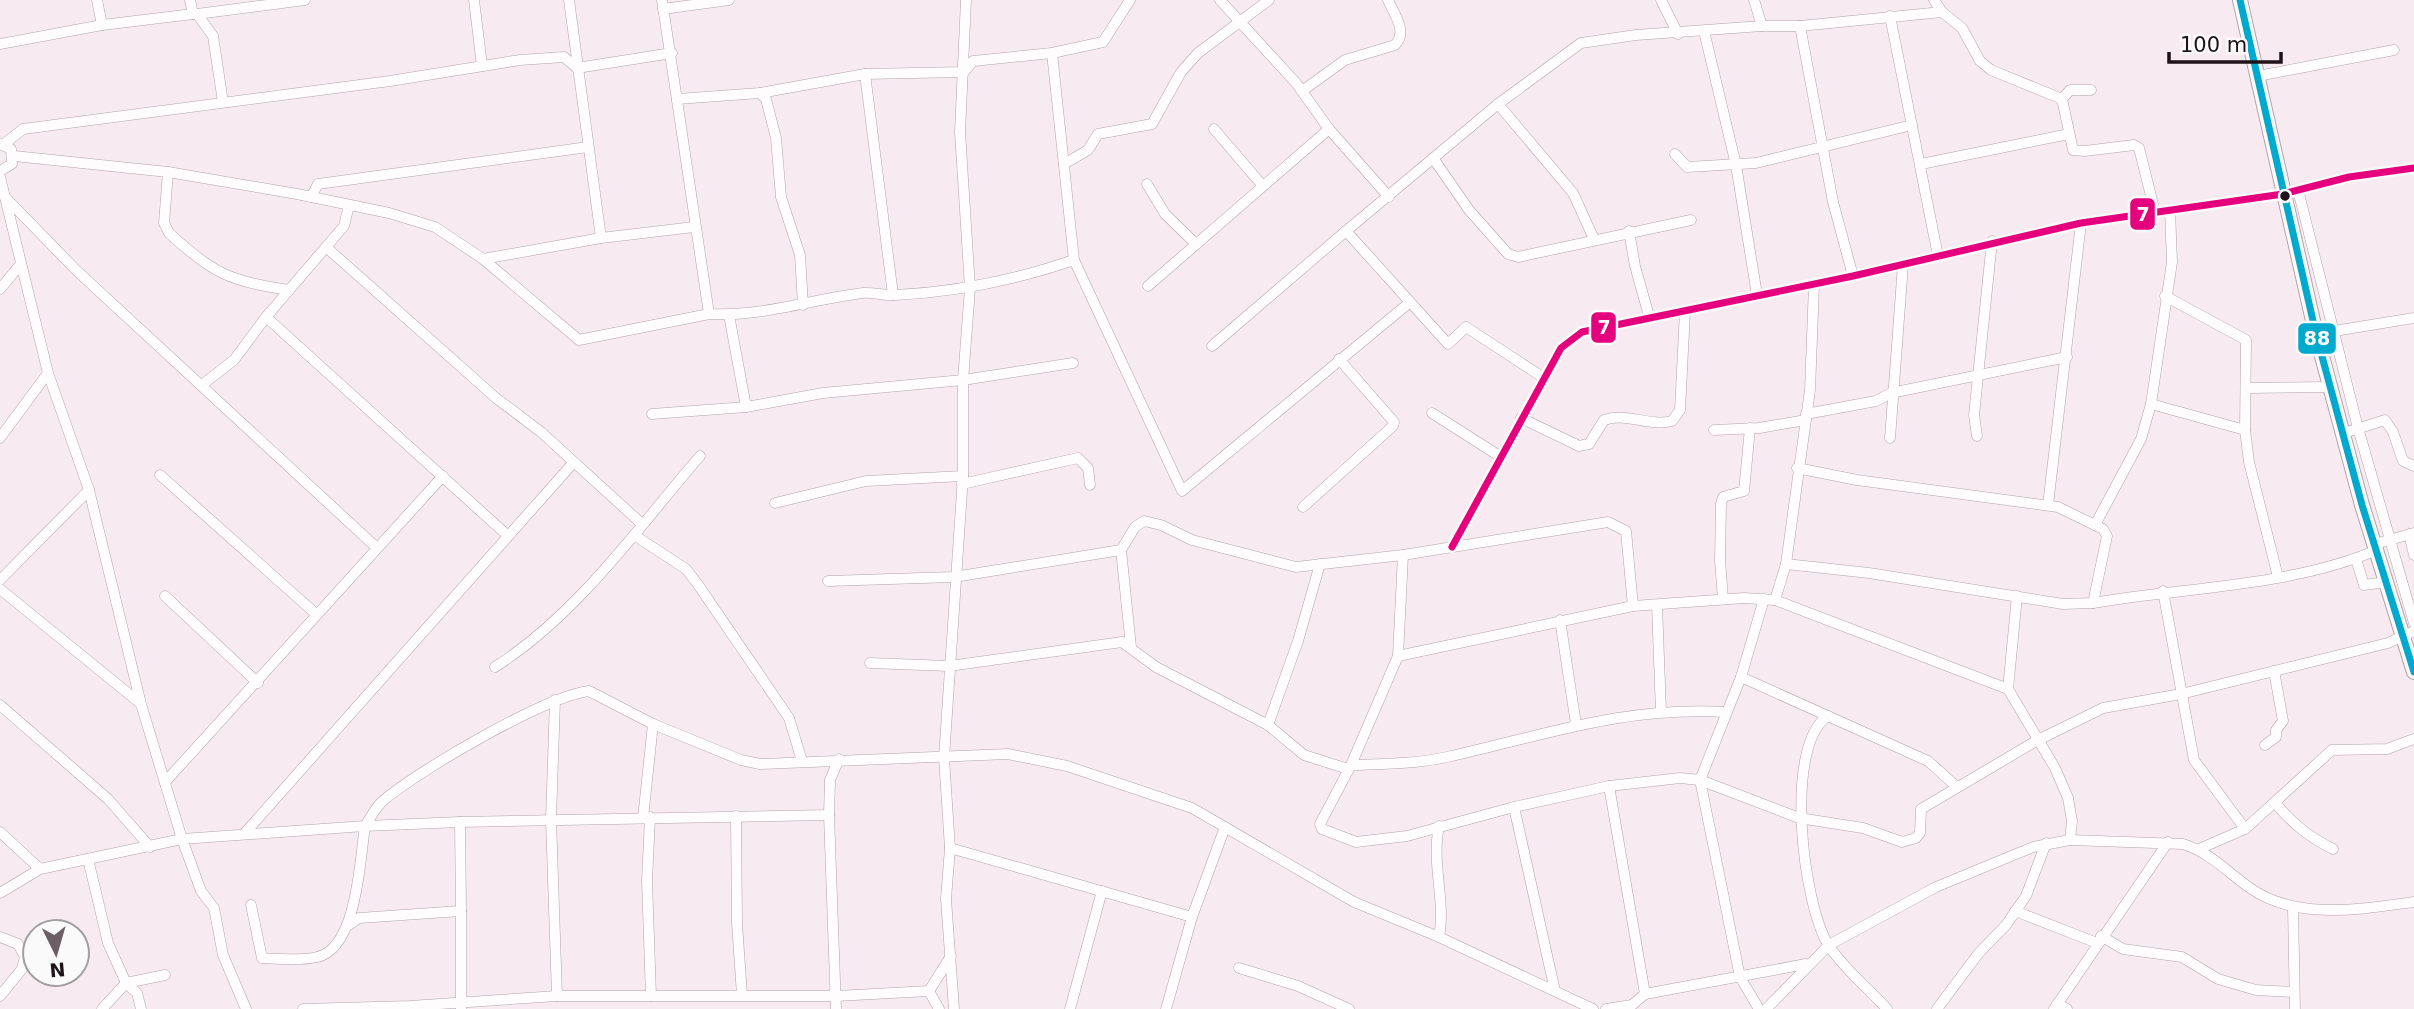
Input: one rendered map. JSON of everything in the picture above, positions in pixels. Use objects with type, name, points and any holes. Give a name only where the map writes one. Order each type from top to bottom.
[{"type":"highway","points":[[2240,0],[2316,334],[2387,582],[2411,629],[2414,673]]},
{"type":"street","points":[[97,0],[102,25]]},
{"type":"street","points":[[190,0],[195,15],[213,36],[223,102]]},
{"type":"street","points":[[0,44],[102,25],[305,0]]},
{"type":"street","points":[[474,0],[482,66]]},
{"type":"street","points":[[569,0],[601,238]]},
{"type":"street","points":[[709,314],[663,4],[729,0]]},
{"type":"street","points":[[954,1009],[946,899],[950,848],[944,758],[954,577],[963,480],[963,380],[970,288],[960,132],[966,0]]},
{"type":"street","points":[[677,99],[760,93],[865,74],[964,72],[973,61],[1052,53],[1102,42],[1130,0]]},
{"type":"street","points":[[1220,0],[1302,91],[1329,128],[1389,197]]},
{"type":"street","points":[[1064,164],[1088,150],[1098,134],[1153,124],[1181,72],[1198,53],[1269,0]]},
{"type":"street","points":[[1302,91],[1345,60],[1395,45],[1400,40],[1399,25],[1388,0]]},
{"type":"street","points":[[1661,0],[1666,15],[1678,34]]},
{"type":"street","points":[[1754,0],[1762,26]]},
{"type":"street","points":[[1934,0],[1942,12],[1962,28],[1980,61],[1991,70],[2062,99]]},
{"type":"street","points":[[1212,346],[1498,104],[1581,43],[1594,39],[1762,26],[1800,26],[1942,12]]},
{"type":"street","points":[[1656,34],[1666,15]]},
{"type":"street","points":[[1890,16],[1938,256]]},
{"type":"street","points":[[1800,26],[1833,202],[1853,276]]},
{"type":"street","points":[[1704,31],[1736,165],[1758,295]]},
{"type":"street","points":[[2258,76],[2394,50]]},
{"type":"street","points":[[672,53],[577,68],[564,57],[482,66],[390,81],[23,129],[2,144],[14,156],[168,172],[311,197],[435,227],[483,259],[579,340],[709,314],[729,315],[866,293],[893,295],[970,288],[1019,279],[1074,260]]},
{"type":"street","points":[[1052,53],[1074,260],[1182,491],[1409,303]]},
{"type":"street","points":[[865,74],[893,295]]},
{"type":"street","points":[[2062,99],[2070,90],[2091,90]]},
{"type":"street","points":[[760,93],[766,99],[776,138],[781,197],[800,255],[803,305]]},
{"type":"street","points":[[2062,99],[2073,150],[2134,145],[2140,148],[2155,212]]},
{"type":"street","points":[[1498,104],[1573,193],[1594,239]]},
{"type":"street","points":[[1675,154],[1687,167],[1736,165],[1912,125]]},
{"type":"street","points":[[1147,286],[1329,128]]},
{"type":"street","points":[[1214,129],[1262,185]]},
{"type":"street","points":[[1921,164],[2069,134]]},
{"type":"street","points":[[311,197],[318,184],[588,147]]},
{"type":"street","points":[[0,171],[12,164],[14,156]]},
{"type":"street","points":[[1433,158],[1469,210],[1508,254],[1518,257],[1691,219]]},
{"type":"street","points":[[1452,547],[1561,348],[1573,337],[1649,316],[1814,285],[2081,223],[2283,194],[2348,177],[2414,168]]},
{"type":"street","points":[[168,172],[164,223],[169,233],[219,274],[242,282],[289,290]]},
{"type":"street","points":[[0,177],[48,373],[89,490],[141,704],[182,839],[201,891],[214,908],[223,955],[246,1009]]},
{"type":"street","points":[[1147,184],[1165,214],[1196,244]]},
{"type":"street","points":[[1404,555],[1398,656],[1350,767],[1330,801],[1320,824],[1322,829],[1356,842],[1408,836],[1514,807],[1609,786],[1680,778],[1700,780],[1799,818],[1863,828],[1902,842],[1909,841],[1920,833],[1921,809],[2036,741],[2103,708],[2181,694],[2388,643],[2411,629],[2391,539],[2358,428],[2298,190]]},
{"type":"street","points":[[5,197],[76,270],[203,384],[377,548]]},
{"type":"street","points":[[203,384],[234,360],[266,317],[347,221],[349,205]]},
{"type":"street","points":[[2095,524],[2141,439],[2151,404],[2172,262],[2170,210]]},
{"type":"street","points":[[2048,505],[2081,223]]},
{"type":"street","points":[[483,259],[601,238],[694,227]]},
{"type":"street","points":[[1346,231],[1448,344],[1466,327],[1544,379]]},
{"type":"street","points":[[1629,232],[1649,316]]},
{"type":"street","points":[[1978,436],[1974,415],[1992,242]]},
{"type":"street","points":[[326,247],[642,524]]},
{"type":"street","points":[[0,289],[20,265]]},
{"type":"street","points":[[1890,438],[1891,393],[1903,265]]},
{"type":"street","points":[[1759,1009],[1740,977],[1700,780],[1786,564],[1806,417],[1814,285]]},
{"type":"street","points":[[2165,296],[2246,340],[2248,388],[2245,430],[2249,462],[2278,578]]},
{"type":"street","points":[[1521,418],[1579,446],[1590,443],[1604,420],[1615,416],[1663,423],[1672,421],[1680,410],[1685,311]]},
{"type":"street","points":[[729,315],[746,407]]},
{"type":"street","points":[[266,317],[507,535]]},
{"type":"street","points":[[2316,334],[2414,318]]},
{"type":"street","points":[[1714,430],[1750,428],[1806,417],[1876,401],[1891,393],[2067,357]]},
{"type":"street","points":[[1303,508],[1393,426],[1394,422],[1339,359]]},
{"type":"street","points":[[652,414],[746,407],[823,393],[963,380],[1073,363]]},
{"type":"street","points":[[0,438],[48,373]]},
{"type":"street","points":[[2248,388],[2331,387]]},
{"type":"street","points":[[2151,404],[2245,430]]},
{"type":"street","points":[[1432,413],[1501,457]]},
{"type":"street","points":[[2344,433],[2381,419],[2388,422],[2403,461],[2414,466]]},
{"type":"street","points":[[1723,599],[1720,560],[1721,504],[1723,497],[1744,491],[1750,428]]},
{"type":"street","points":[[495,667],[535,640],[634,535],[700,456]]},
{"type":"street","points":[[775,503],[866,481],[963,480],[1078,458],[1088,468],[1090,485]]},
{"type":"street","points":[[244,834],[574,462]]},
{"type":"street","points":[[1797,468],[1857,480],[2048,505],[2095,524],[2103,529],[2107,543],[2093,603]]},
{"type":"street","points":[[160,475],[316,614]]},
{"type":"street","points":[[166,781],[443,476]]},
{"type":"street","points":[[0,580],[89,490]]},
{"type":"street","points":[[1131,647],[1121,550],[1135,527],[1149,522],[1192,540],[1296,567],[1404,555],[1608,522],[1626,531],[1633,606]]},
{"type":"street","points":[[1786,564],[1869,573],[2063,604],[2093,603],[2163,591],[2278,578],[2356,559],[2391,539],[2411,534],[2414,555]]},
{"type":"street","points":[[634,535],[686,569],[699,586],[789,718],[802,761]]},
{"type":"street","points":[[828,581],[954,577],[1121,550]]},
{"type":"street","points":[[2356,559],[2364,585],[2387,582]]},
{"type":"street","points":[[1268,725],[1298,641],[1320,564]]},
{"type":"street","points":[[0,589],[141,704]]},
{"type":"street","points":[[2163,591],[2194,760],[2245,829]]},
{"type":"street","points":[[165,596],[258,682]]},
{"type":"street","points":[[2017,596],[2008,689],[2036,741],[2055,768],[2068,797],[2072,821],[2070,840]]},
{"type":"street","points":[[1398,656],[1450,643],[1500,637],[1559,620],[1633,606],[1723,599],[1770,600],[2008,689]]},
{"type":"street","points":[[1657,605],[1661,712]]},
{"type":"street","points":[[1559,620],[1576,724]]},
{"type":"street","points":[[870,663],[949,666],[1111,641],[1122,642],[1156,667],[1268,725],[1304,755],[1350,767],[1446,757],[1576,724],[1661,712],[1727,712]]},
{"type":"street","points":[[2265,745],[2276,737],[2276,730],[2283,721],[2274,671]]},
{"type":"street","points":[[1741,677],[1928,761],[1957,787]]},
{"type":"street","points":[[349,925],[365,826],[382,802],[426,769],[555,700],[589,691],[653,724],[741,760],[760,764],[1008,754],[1067,766],[1192,808],[1354,902],[1439,937],[1593,1009]]},
{"type":"street","points":[[555,700],[551,819],[556,996]]},
{"type":"street","points":[[0,705],[108,799],[150,846]]},
{"type":"street","points":[[1828,716],[1820,721],[1809,741],[1799,818],[1817,914],[1829,945],[1887,1009]]},
{"type":"street","points":[[651,996],[646,818],[653,724]]},
{"type":"street","points":[[2199,849],[2245,829],[2276,804],[2332,750],[2387,749],[2414,739]]},
{"type":"street","points":[[836,1009],[829,815],[830,780],[839,759]]},
{"type":"street","points":[[1609,786],[1645,994]]},
{"type":"street","points":[[2276,804],[2292,823],[2311,838],[2333,849]]},
{"type":"street","points":[[1514,807],[1555,991]]},
{"type":"street","points":[[0,893],[40,869],[182,839],[460,822],[829,815]]},
{"type":"street","points":[[736,816],[737,923],[742,995]]},
{"type":"street","points":[[460,822],[461,1005]]},
{"type":"street","points":[[1167,1009],[1192,918],[1225,827]]},
{"type":"street","points":[[1439,827],[1435,849],[1443,910],[1439,937]]},
{"type":"street","points":[[0,832],[40,869]]},
{"type":"street","points":[[1766,1009],[1807,964],[1829,945],[1936,887],[2046,843],[2070,840],[2115,844],[2168,842],[2199,849],[2251,889],[2293,907],[2369,908],[2414,902]]},
{"type":"street","points":[[2059,1007],[2099,939],[2168,842]]},
{"type":"street","points":[[1937,1009],[2015,911],[2032,882],[2046,843]]},
{"type":"street","points":[[950,848],[1192,918]]},
{"type":"street","points":[[88,859],[108,943],[126,983],[138,993],[141,1009]]},
{"type":"street","points":[[1070,1009],[1102,891]]},
{"type":"street","points":[[251,905],[262,958],[318,957],[333,950],[349,925],[359,918],[461,911]]},
{"type":"street","points":[[2293,907],[2295,1009]]},
{"type":"street","points":[[2015,911],[2123,949],[2182,957],[2218,979],[2256,990],[2294,992]]},
{"type":"street","points":[[0,937],[18,944],[25,957],[22,969],[0,996]]},
{"type":"street","points":[[929,991],[951,956]]},
{"type":"street","points":[[1606,1009],[1631,1007],[1645,994],[1807,964]]},
{"type":"street","points":[[1239,968],[1298,986],[1349,1009]]},
{"type":"street","points":[[102,1009],[126,983],[165,975]]},
{"type":"street","points":[[303,1009],[461,1005],[556,996],[836,996],[929,991]]},
{"type":"street","points":[[929,991],[939,1009]]},
{"type":"transit line","name":"88","points":[[2240,0],[2316,334],[2362,505],[2414,672]]},
{"type":"transit line","name":"7","points":[[1452,547],[1561,348],[1582,332],[1853,276],[2081,223],[2283,194],[2349,177],[2414,168]]}]
